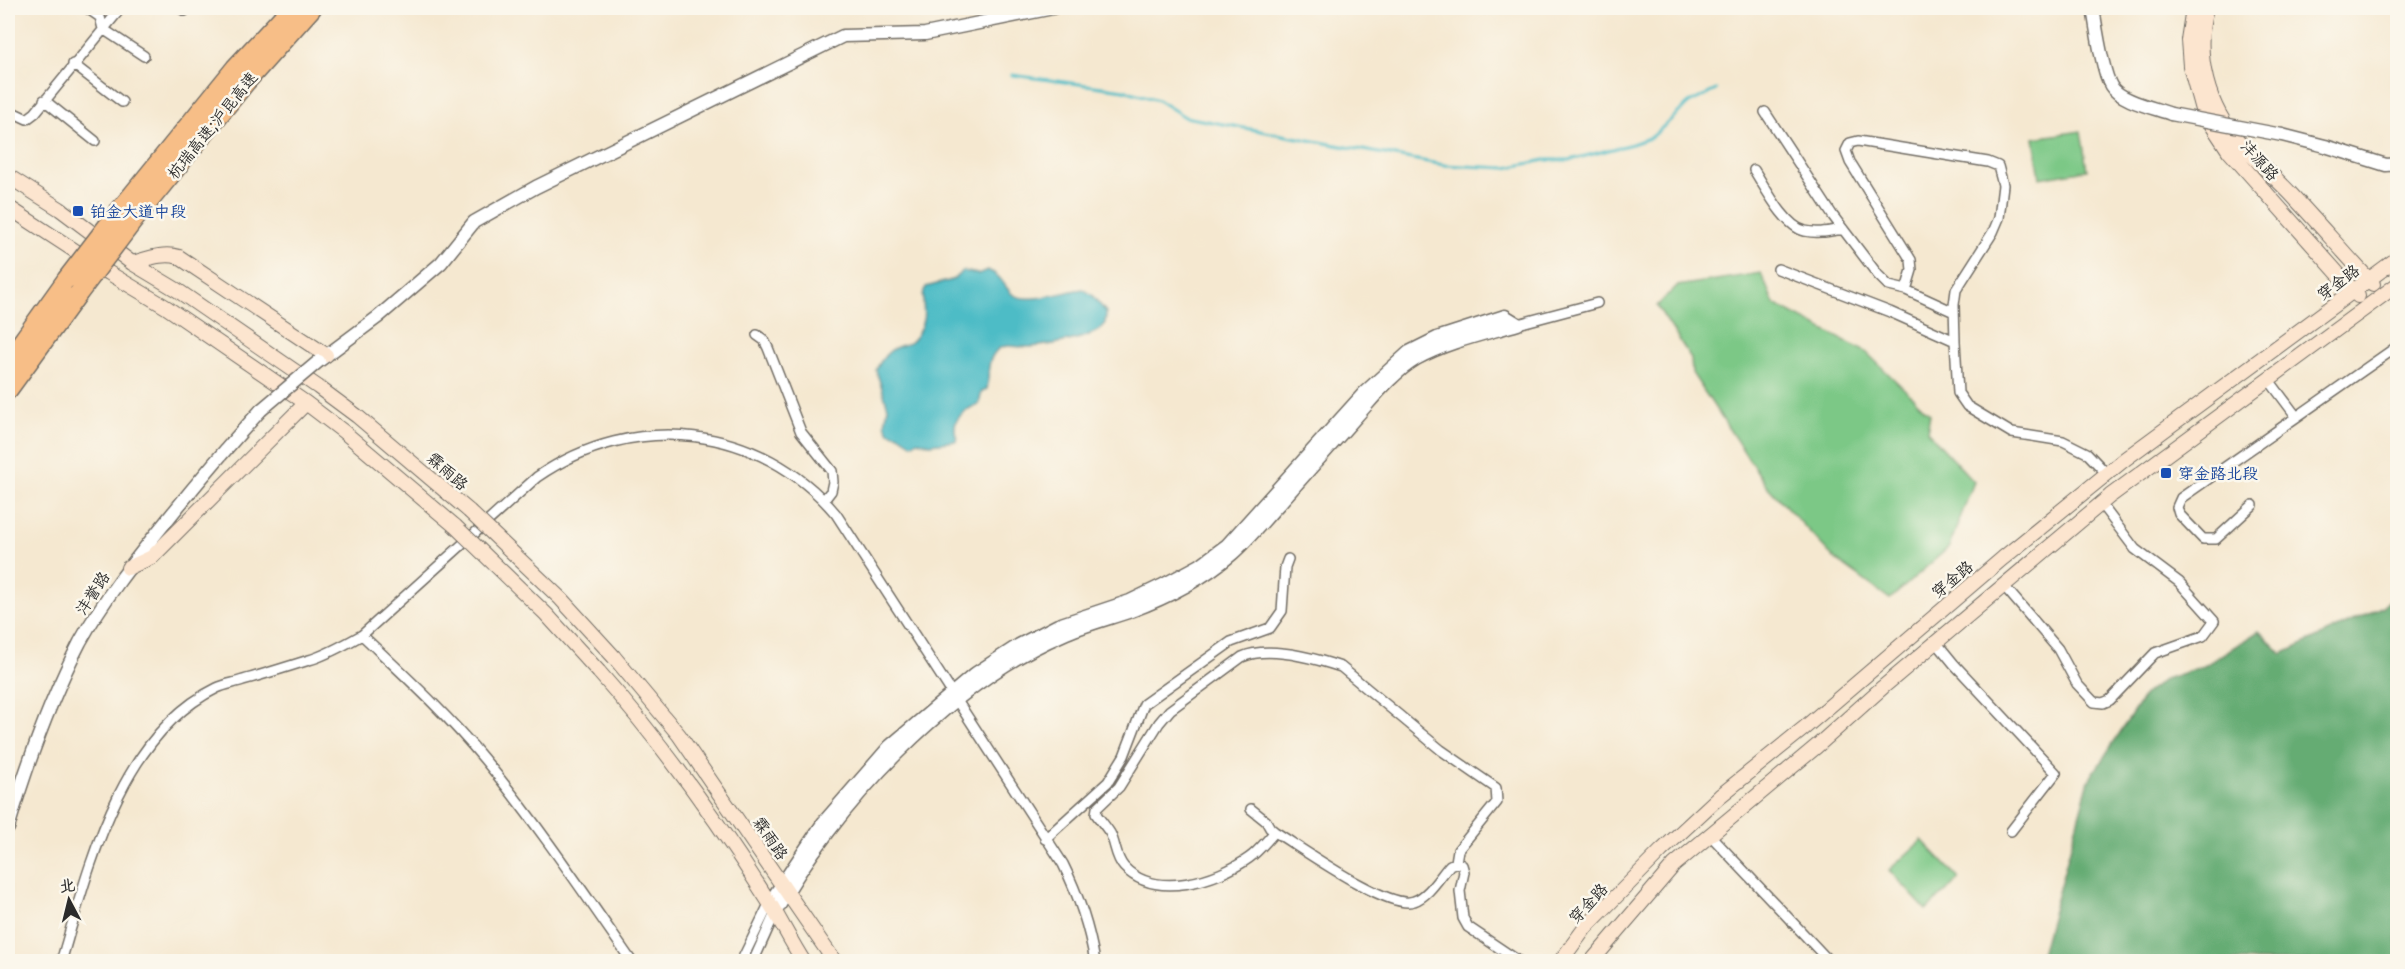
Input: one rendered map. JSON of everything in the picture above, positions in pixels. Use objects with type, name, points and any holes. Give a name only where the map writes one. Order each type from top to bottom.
[{"type":"highway","name":"杭瑞高速;沪昆高速","points":[[8,390],[72,287],[235,68],[291,8]]},
{"type":"highway","name":"杭瑞高速;沪昆高速","points":[[127,216],[312,8]]},
{"type":"highway","points":[[8,361],[72,287]]},
{"type":"main road","name":"沣源路","points":[[2193,8],[2188,40],[2190,66],[2202,110],[2229,151],[2367,307]]},
{"type":"main road","name":"沣源路","points":[[2206,8],[2201,40],[2203,64],[2214,105],[2239,143],[2281,183],[2383,295]]},
{"type":"main road","name":"霖雨路","points":[[8,176],[60,208],[132,263],[187,296],[318,387],[357,416],[469,510],[561,599],[614,657],[679,735],[835,962]]},
{"type":"main road","points":[[8,207],[166,307],[306,403],[344,432],[455,526],[546,614],[663,747],[772,908],[804,962]]},
{"type":"main road","points":[[132,263],[159,255],[170,254],[179,257],[322,358]]},
{"type":"main road","name":"穿金路","points":[[1560,962],[1585,928],[1720,795],[1803,729],[2003,558],[2107,474],[2397,258]]},
{"type":"main road","points":[[1592,962],[1674,865],[1936,642],[2101,504],[2397,284]]},
{"type":"main road","points":[[128,568],[152,557],[306,403]]},
{"type":"street","points":[[87,8],[100,17],[103,29],[144,56]]},
{"type":"street","points":[[8,110],[27,119],[121,8]]},
{"type":"street","name":"沣誉路","points":[[8,828],[30,754],[50,704],[81,641],[128,568],[217,457],[261,410],[441,263],[474,222],[536,187],[843,36],[925,34],[1053,8]]},
{"type":"street","points":[[2093,8],[2111,87],[2128,99],[2171,114],[2282,135],[2386,165],[2397,164]]},
{"type":"street","points":[[73,64],[122,102]]},
{"type":"street","points":[[44,100],[95,141]]},
{"type":"street","points":[[1765,112],[1843,230],[1878,275],[1889,285],[1906,290],[1954,312]]},
{"type":"street","points":[[1906,290],[1912,270],[1911,260],[1850,162],[1846,151],[1850,143],[1858,141],[1988,162],[1998,166],[2002,185],[1999,218],[1993,232],[1956,290],[1954,312],[1958,393],[1967,406],[2012,433],[2063,441],[2087,453],[2107,474]]},
{"type":"street","points":[[1754,170],[1790,223],[1802,231],[1817,233],[1843,230]]},
{"type":"street","points":[[1778,269],[1890,312],[1955,341]]},
{"type":"street","points":[[741,962],[784,888],[831,829],[890,761],[954,697],[1024,654],[1062,635],[1134,610],[1206,573],[1233,553],[1371,400],[1414,360],[1441,347],[1597,303]]},
{"type":"street","points":[[757,335],[768,348],[801,432],[832,471],[831,491],[824,500]]},
{"type":"street","points":[[2253,505],[2216,539],[2203,539],[2179,514],[2177,507],[2181,498],[2397,346]]},
{"type":"street","points":[[2268,380],[2296,417]]},
{"type":"street","points":[[61,962],[92,861],[118,795],[135,763],[157,735],[184,710],[217,688],[312,659],[362,635],[537,477],[557,463],[607,442],[636,436],[658,435],[687,435],[715,440],[770,460],[803,480],[824,500],[852,538],[1063,864],[1079,896],[1090,931],[1095,962]]},
{"type":"street","points":[[2004,586],[2058,649],[2077,684],[2094,702],[2103,703],[2110,700],[2155,653],[2203,636],[2214,621],[2179,582],[2135,549],[2101,504]]},
{"type":"street","points":[[1045,839],[1108,782],[1124,756],[1144,704],[1232,642],[1270,628],[1282,611],[1285,567],[1288,559]]},
{"type":"street","points":[[362,635],[420,691],[483,758],[544,837],[632,962]]},
{"type":"street","points":[[1936,642],[2056,772],[2012,831]]},
{"type":"street","points":[[1275,832],[1251,857],[1233,868],[1186,884],[1144,882],[1123,866],[1117,857],[1110,834],[1096,814],[1097,808],[1119,787],[1159,723],[1170,710],[1242,657],[1253,652],[1265,651],[1324,661],[1341,667],[1440,750],[1496,788],[1497,802],[1458,850],[1456,862]]},
{"type":"street","points":[[1251,809],[1275,832],[1367,889],[1404,903],[1414,902],[1423,896],[1450,865],[1456,862]]},
{"type":"street","points":[[1710,835],[1830,962]]},
{"type":"street","points":[[1456,862],[1462,865],[1464,872],[1460,891],[1460,907],[1468,927],[1520,962]]},
{"type":"street","points":[[753,962],[772,908]]},
{"type":"green space","points":[[2081,131],[2087,170],[2040,178],[2034,138]]},
{"type":"green space","points":[[1761,273],[1774,304],[1866,352],[1930,414],[1927,431],[1974,482],[1949,547],[1890,599],[1835,559],[1766,485],[1692,373],[1691,358],[1657,306],[1677,286]]},
{"type":"green space","points":[[2397,594],[2397,961],[2039,961],[2089,780],[2145,694],[2165,679],[2204,666],[2259,631],[2282,654],[2382,607]]},
{"type":"green space","points":[[1922,840],[1959,879],[1926,910],[1889,870]]},
{"type":"water","points":[[987,270],[998,277],[1017,297],[1046,297],[1083,289],[1092,295],[1106,312],[1104,325],[1090,334],[1054,344],[1000,348],[991,359],[987,389],[982,391],[979,404],[971,407],[957,419],[956,441],[930,444],[918,441],[912,444],[899,435],[889,432],[885,424],[888,407],[876,370],[889,352],[915,338],[923,319],[923,297],[926,287],[952,280],[963,271],[978,274]]},
{"type":"waterway","points":[[1012,75],[1124,90],[1158,100],[1185,117],[1444,165],[1506,168],[1545,160],[1570,160],[1652,137],[1689,103],[1716,90]]},
{"type":"place","name":"铂金大道中段","points":[[78,211]]},
{"type":"place","name":"穿金路北段","points":[[2166,473]]}]
